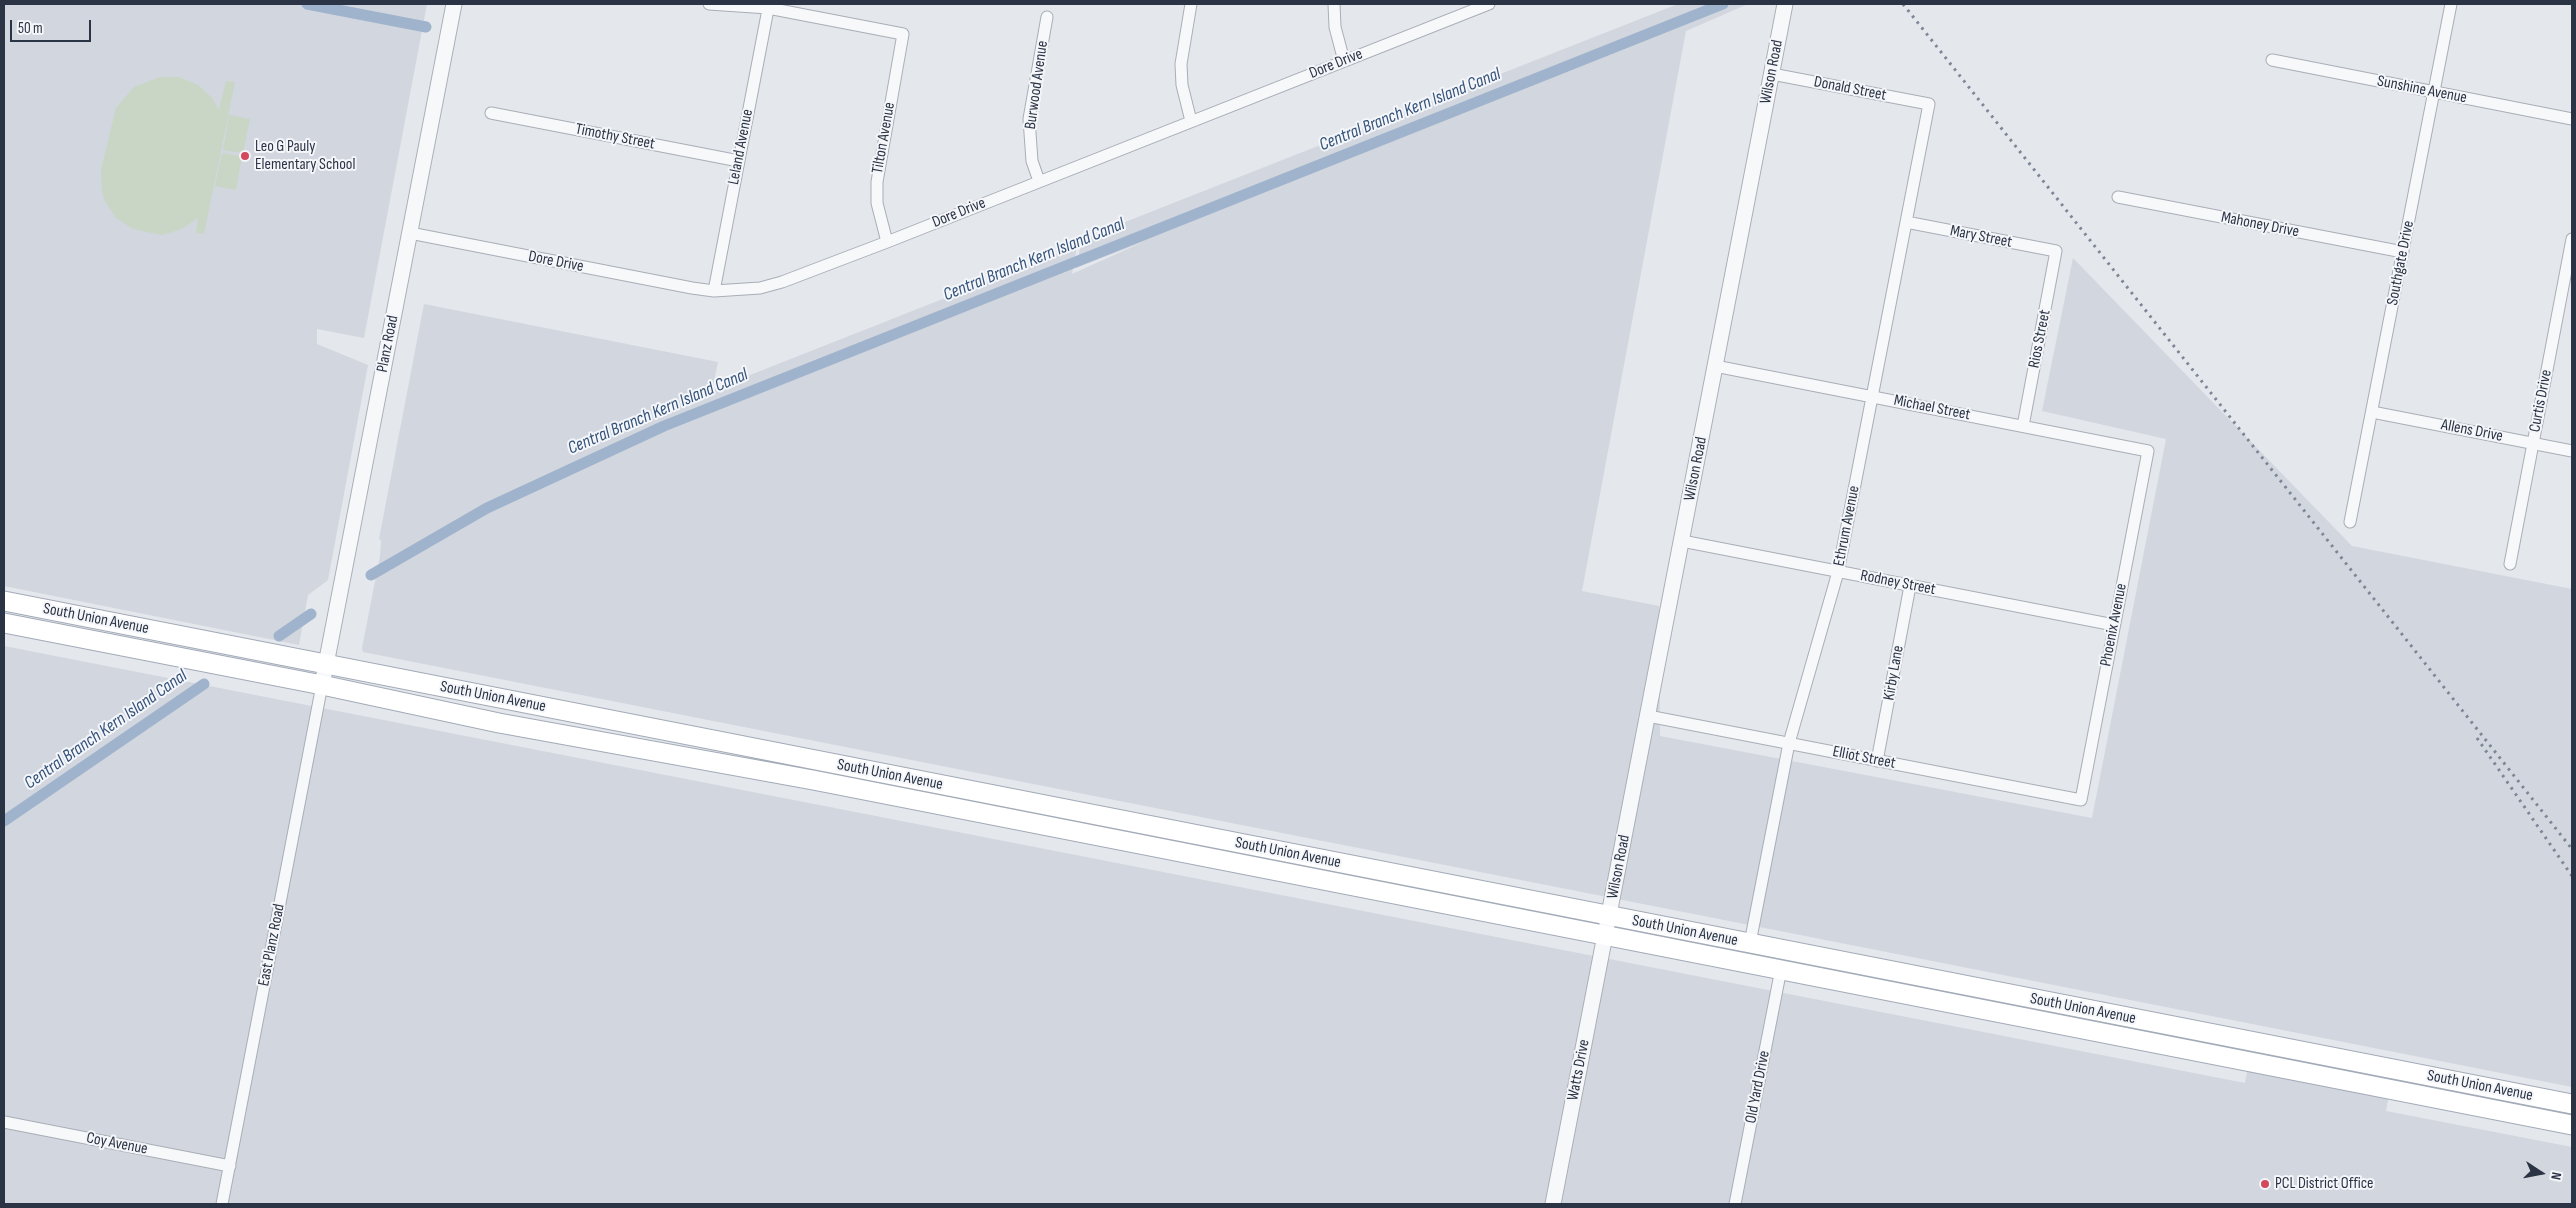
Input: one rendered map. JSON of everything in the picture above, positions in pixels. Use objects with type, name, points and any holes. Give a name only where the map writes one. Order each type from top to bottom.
[{"type":"main road","name":"South Union Avenue","points":[[4,601],[2569,1104]]},
{"type":"main road","name":"South Union Avenue","points":[[4,623],[322,685],[499,723],[813,780],[2572,1124]]},
{"type":"main road","points":[[652,750],[656,729]]},
{"type":"main road","points":[[813,780],[831,775],[899,787],[927,783]]},
{"type":"main road","points":[[965,810],[971,803],[977,802],[1054,818],[1065,810]]},
{"type":"main road","points":[[1277,871],[1282,852]]},
{"type":"main road","points":[[2002,1013],[2011,1007],[2020,1006],[2101,1021],[2114,1015]]},
{"type":"main road","points":[[2117,1035],[2126,1027],[2195,1040],[2209,1034]]},
{"type":"main road","points":[[2227,1057],[2262,1054],[2294,1059],[2301,1058],[2306,1052]]},
{"type":"main road","points":[[2331,1077],[2344,1072],[2356,1071],[2426,1084],[2434,1083],[2436,1078]]},
{"type":"main road","points":[[2452,1101],[2478,1098],[2539,1108],[2569,1104]]},
{"type":"street","name":"Planz Road","points":[[322,685],[454,4]]},
{"type":"street","points":[[709,4],[769,6]]},
{"type":"street","points":[[1191,4],[1181,64],[1184,94],[1192,121]]},
{"type":"street","points":[[1334,4],[1335,27],[1344,61]]},
{"type":"street","name":"Dore Drive","points":[[410,233],[714,291],[740,290],[782,282],[1488,4]]},
{"type":"street","name":"Wilson Road","points":[[1606,935],[1786,4]]},
{"type":"street","name":"Southgate Drive","points":[[2350,522],[2451,4]]},
{"type":"street","name":"Tilton Avenue","points":[[769,6],[903,34],[876,182],[877,203],[887,242]]},
{"type":"street","name":"Leland Avenue","points":[[714,291],[769,6]]},
{"type":"street","name":"Burwood Avenue","points":[[1039,182],[1032,160],[1029,119],[1047,17]]},
{"type":"street","name":"Sunshine Avenue","points":[[2272,60],[2572,119]]},
{"type":"street","name":"Donald Street","points":[[1772,74],[1929,104]]},
{"type":"street","name":"Ethrum Avenue","points":[[1750,943],[1789,743],[1838,572],[1929,104]]},
{"type":"street","name":"Timothy Street","points":[[491,113],[739,162]]},
{"type":"street","name":"Mahoney Drive","points":[[2118,197],[2403,252]]},
{"type":"street","name":"Mary Street","points":[[1906,222],[2056,251]]},
{"type":"street","name":"Curtis Drive","points":[[2510,564],[2572,239]]},
{"type":"street","name":"Rios Street","points":[[2023,426],[2056,251]]},
{"type":"street","name":"Michael Street","points":[[1715,366],[2148,451]]},
{"type":"street","name":"Allens Drive","points":[[2372,412],[2572,451]]},
{"type":"street","name":"Phoenix Avenue","points":[[2081,800],[2148,451]]},
{"type":"street","name":"Rodney Street","points":[[1682,541],[2114,626]]},
{"type":"street","name":"Kirby Lane","points":[[1878,761],[1910,586]]},
{"type":"street","name":"East Planz Road","points":[[222,1204],[322,685]]},
{"type":"street","name":"Elliot Street","points":[[1648,716],[2081,800]]},
{"type":"street","name":"Watts Drive","points":[[1553,1204],[1606,935]]},
{"type":"street","name":"Old Yard Drive","points":[[1735,1204],[1781,969]]},
{"type":"street","name":"Coy Avenue","points":[[4,1122],[230,1166]]},
{"type":"shaded area","points":[[4,4],[427,4],[364,338],[317,329],[317,344],[368,365],[328,580],[308,595],[299,645],[4,586]]},
{"type":"shaded area","points":[[1678,4],[1748,4],[1686,31],[1582,591],[1659,606],[1660,736],[2092,818],[2166,439],[2042,411],[2073,258],[2352,546],[2572,589],[2572,1087],[363,652],[362,648],[380,556],[381,540],[379,539],[424,304],[718,362],[713,385],[707,392],[1077,246],[1072,274],[1143,242],[1076,268],[1082,239]]},
{"type":"shaded area","points":[[4,646],[2245,1083],[2249,1061],[2390,1089],[2386,1111],[2572,1147],[2572,1204],[4,1204]]},
{"type":"green space","points":[[160,77],[179,77],[198,85],[212,98],[219,110],[226,81],[235,82],[204,234],[196,233],[198,218],[182,229],[162,235],[133,229],[116,218],[105,201],[102,191],[101,170],[116,108],[134,87]]},
{"type":"green space","points":[[229,115],[250,119],[243,153],[223,150]]},
{"type":"green space","points":[[222,153],[242,156],[236,190],[215,186]]},
{"type":"waterway","points":[[307,4],[426,27]]},
{"type":"waterway","name":"Central Branch Kern Island Canal","points":[[371,575],[487,508],[664,426],[1723,4]]},
{"type":"waterway","name":"Central Branch Kern Island Canal","points":[[279,636],[311,614]]},
{"type":"waterway","name":"Central Branch Kern Island Canal","points":[[4,821],[204,684]]},
{"type":"railway","points":[[1903,4],[2572,849]]},
{"type":"railway","points":[[2477,738],[2572,876]]},
{"type":"place","name":"Leo G Pauly Elementary School","points":[[245,156]]},
{"type":"place","name":"PCL District Office","points":[[2265,1184]]}]
